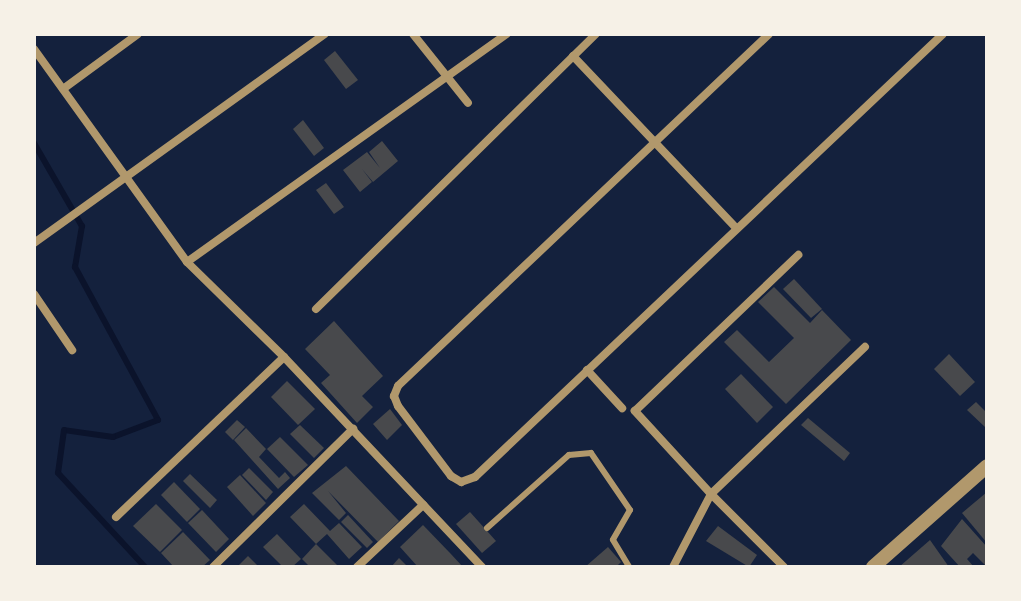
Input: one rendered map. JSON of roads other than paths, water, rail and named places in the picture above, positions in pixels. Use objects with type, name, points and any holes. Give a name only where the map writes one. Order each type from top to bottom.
[{"type":"street","points":[[63,89],[138,34]]},
{"type":"street","points":[[34,243],[325,34]]},
{"type":"street","points":[[413,34],[468,103]]},
{"type":"street","points":[[187,262],[507,34]]},
{"type":"street","points":[[316,309],[596,34]]},
{"type":"street","points":[[769,34],[398,386],[394,396],[451,476],[461,482],[475,477],[943,34]]},
{"type":"street","points":[[34,49],[187,262],[284,357],[482,567]]},
{"type":"street","points":[[573,56],[736,228]]},
{"type":"street","points":[[784,567],[635,411],[798,255]]},
{"type":"street","points":[[34,294],[72,350]]},
{"type":"street","points":[[673,567],[711,494],[865,347]]},
{"type":"street","points":[[116,517],[284,357]]},
{"type":"street","points":[[587,370],[622,408]]},
{"type":"street","points":[[213,567],[353,429]]},
{"type":"street","points":[[873,567],[987,466]]},
{"type":"street","points":[[357,567],[423,505]]},
{"type":"lane","points":[[487,528],[569,455],[591,453],[630,510],[613,547],[629,567]]},
{"type":"waterway","points":[[34,143],[82,226],[75,267],[158,420],[113,437],[64,430],[58,473],[145,567]]}]
